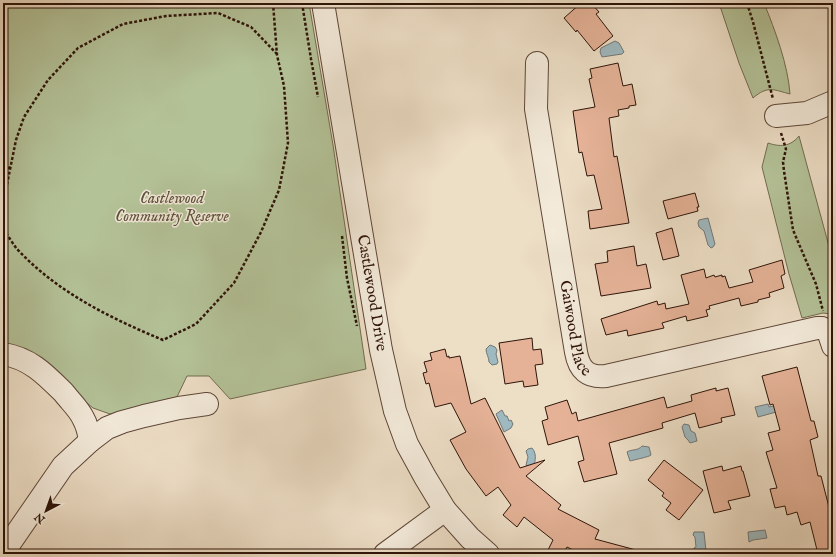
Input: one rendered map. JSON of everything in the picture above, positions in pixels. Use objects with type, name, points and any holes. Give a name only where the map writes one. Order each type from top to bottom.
[{"type":"street","name":"Castlewood Drive","points":[[323,3],[381,350],[395,411],[407,444],[445,510],[470,538],[488,554]]},
{"type":"street","name":"Gaiwood Place","points":[[537,64],[536,109],[577,360],[580,367],[586,372],[598,377],[804,330],[817,328],[829,338]]},
{"type":"street","points":[[776,116],[807,113],[833,102]]},
{"type":"street","points":[[3,354],[21,358],[45,374],[67,397],[83,417],[90,441]]},
{"type":"street","points":[[3,553],[63,466],[90,441],[107,428],[122,422],[179,408],[206,404]]},
{"type":"street","points":[[385,554],[445,510]]},
{"type":"path","points":[[3,229],[16,248],[42,274],[83,302],[127,325],[163,340],[196,324],[234,282],[261,232],[279,190],[288,143],[284,86],[277,55],[273,3]]},
{"type":"path","points":[[747,3],[786,149],[783,162],[792,230],[816,284],[829,338]]},
{"type":"path","points":[[3,204],[12,167],[16,140],[24,117],[48,80],[78,48],[123,24],[166,16],[218,13],[251,27],[277,55]]},
{"type":"path","points":[[3,170],[12,167]]},
{"type":"green space","name":"Castlewood Community Reserve","points":[[3,3],[309,3],[333,145],[366,369],[230,399],[209,376],[187,376],[176,399],[110,414],[93,408],[30,355],[3,349]]},
{"type":"green space","points":[[719,3],[764,3],[777,36],[784,60],[790,94],[775,90],[767,90],[753,98],[739,63]]},
{"type":"green space","points":[[799,136],[833,261],[833,311],[831,314],[823,313],[802,318],[789,274],[762,167],[768,143],[785,145],[796,140]]},
{"type":"water","points":[[615,41],[619,43],[624,52],[622,54],[602,57],[600,52],[601,48]]},
{"type":"water","points":[[708,218],[715,244],[711,248],[708,245],[704,231],[699,227],[698,223],[699,220]]},
{"type":"water","points":[[490,345],[495,347],[497,350],[497,364],[492,365],[489,362],[486,349]]},
{"type":"water","points":[[768,404],[769,407],[778,405],[780,411],[758,417],[755,407]]},
{"type":"water","points":[[502,410],[505,416],[507,416],[509,421],[511,420],[513,424],[511,428],[504,432],[496,414]]},
{"type":"water","points":[[684,424],[689,425],[691,431],[695,433],[697,441],[690,443],[685,437],[682,427]]},
{"type":"water","points":[[642,446],[649,447],[651,455],[630,461],[627,452],[639,449]]},
{"type":"water","points":[[532,448],[535,454],[535,460],[531,471],[526,465],[528,457],[526,451]]},
{"type":"water","points":[[765,530],[767,538],[749,542],[748,532]]},
{"type":"water","points":[[694,532],[704,532],[706,551],[694,552],[694,548],[696,547],[695,537],[693,535]]},
{"type":"building","points":[[581,3],[591,3],[599,12],[596,14],[613,36],[594,51],[577,30],[576,32],[564,18]]},
{"type":"building","points":[[618,63],[623,86],[632,84],[636,105],[618,110],[619,116],[609,118],[614,157],[617,156],[629,223],[590,229],[588,211],[602,209],[594,175],[587,176],[582,152],[579,153],[573,111],[595,107],[589,79],[592,78],[590,69]]},
{"type":"building","points":[[695,193],[699,207],[697,207],[698,211],[668,219],[663,201]]},
{"type":"building","points":[[672,228],[679,256],[663,260],[656,233]]},
{"type":"building","points":[[634,246],[637,266],[646,264],[651,288],[601,296],[595,264],[608,262],[607,251]]},
{"type":"building","points":[[782,260],[785,274],[781,276],[784,288],[769,293],[770,297],[758,300],[758,302],[741,306],[739,298],[709,306],[710,309],[706,310],[708,316],[687,321],[686,316],[662,323],[664,328],[628,336],[627,330],[606,335],[601,319],[657,301],[658,305],[665,303],[666,309],[689,304],[681,275],[704,269],[706,278],[714,275],[715,277],[722,275],[722,277],[725,276],[729,288],[753,282],[749,270]]},
{"type":"building","points":[[532,338],[533,350],[541,349],[543,364],[535,365],[538,385],[524,387],[523,381],[505,384],[499,343]]},
{"type":"building","points":[[445,349],[447,357],[449,356],[449,358],[460,356],[471,404],[485,398],[520,468],[545,460],[526,476],[561,505],[558,509],[599,530],[595,539],[636,550],[636,554],[581,554],[567,547],[563,554],[546,554],[553,540],[524,517],[517,527],[503,515],[511,505],[498,487],[486,496],[466,469],[450,440],[466,432],[451,403],[435,407],[429,383],[426,384],[423,373],[427,372],[424,362],[432,360],[430,353]]},
{"type":"building","points":[[797,367],[811,421],[814,421],[818,437],[810,440],[818,476],[821,476],[833,523],[833,554],[818,554],[810,522],[801,525],[797,512],[787,515],[785,506],[775,508],[770,489],[777,488],[766,452],[773,450],[768,433],[780,430],[773,404],[770,405],[762,376]]},
{"type":"building","points":[[716,388],[716,391],[728,388],[735,415],[721,418],[722,422],[699,428],[695,413],[662,423],[663,428],[609,443],[617,474],[584,482],[578,462],[584,460],[578,436],[548,445],[542,421],[548,419],[545,407],[567,400],[572,414],[576,412],[578,421],[664,397],[667,408],[692,401],[691,395]]},
{"type":"building","points":[[664,460],[703,490],[679,520],[666,510],[671,503],[662,496],[664,493],[648,480]]},
{"type":"building","points":[[722,466],[723,471],[741,466],[750,496],[728,501],[731,509],[714,513],[703,471]]}]
